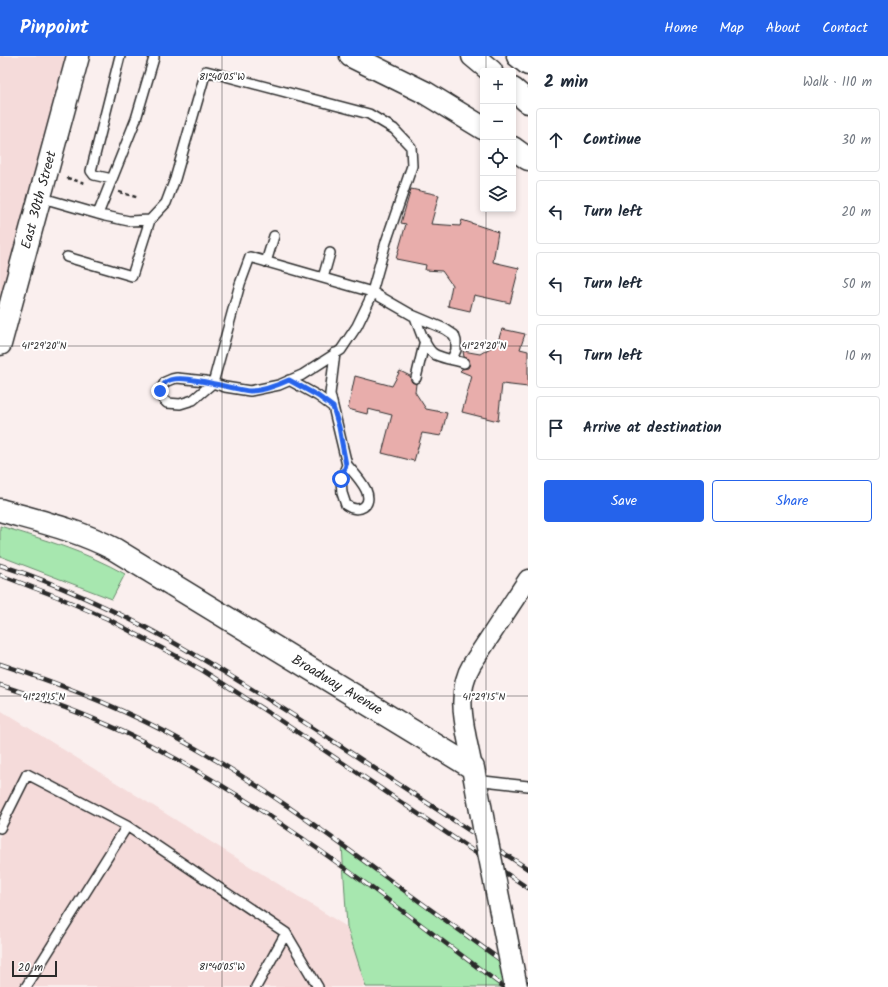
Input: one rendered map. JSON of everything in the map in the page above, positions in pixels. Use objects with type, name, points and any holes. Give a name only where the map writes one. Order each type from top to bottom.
[{"type":"main road","name":"East 30th Street","points":[[0,344],[78,56]]},
{"type":"main road","points":[[351,56],[424,92],[480,126]]},
{"type":"main road","points":[[473,56],[487,68]]},
{"type":"main road","points":[[518,56],[528,64]]},
{"type":"main road","points":[[516,92],[528,102]]},
{"type":"main road","points":[[516,150],[528,159]]},
{"type":"main road","name":"Broadway Avenue","points":[[0,510],[89,537],[110,547],[474,774]]},
{"type":"main road","points":[[474,774],[516,987]]},
{"type":"street","points":[[474,774],[462,708],[462,692],[465,677],[528,579]]},
{"type":"lane","points":[[112,179],[94,175],[91,171],[120,56]]},
{"type":"lane","points":[[98,214],[136,119],[154,56]]},
{"type":"lane","points":[[67,257],[132,276],[150,220],[166,203],[175,180],[206,71],[369,114],[394,129],[411,147],[412,166],[386,242],[372,292],[357,326],[341,350],[302,375],[280,385],[250,391],[225,387],[213,384],[191,380],[172,379],[165,382],[160,391],[162,398],[168,403],[180,404],[193,400],[213,384],[240,284],[250,258],[372,292],[415,317],[445,329],[454,335],[456,350],[452,359]]},
{"type":"lane","points":[[39,197],[98,214],[129,221],[150,220]]},
{"type":"lane","points":[[266,262],[274,236]]},
{"type":"lane","points":[[323,278],[330,253]]},
{"type":"lane","points":[[415,317],[428,348],[435,355],[464,363]]},
{"type":"lane","points":[[416,378],[424,340]]},
{"type":"lane","points":[[335,353],[330,394],[339,427],[346,465]]},
{"type":"lane","points":[[289,380],[318,396],[333,407]]},
{"type":"lane","points":[[0,828],[27,774],[127,826],[286,934],[318,987]]},
{"type":"lane","points":[[474,774],[528,786]]},
{"type":"lane","points":[[26,987],[127,826]]},
{"type":"lane","points":[[256,987],[286,934]]},
{"type":"shaded area","points":[[0,56],[79,56],[0,344]]},
{"type":"shaded area","points":[[0,710],[347,927],[443,987],[0,987]]},
{"type":"green space","points":[[0,526],[80,553],[125,574],[112,599],[0,556]]},
{"type":"green space","points":[[342,845],[513,969],[516,987],[366,987],[347,927]]},
{"type":"building","points":[[411,189],[439,195],[431,224],[460,226],[462,220],[498,232],[493,262],[519,268],[510,303],[474,295],[470,311],[448,306],[452,285],[442,271],[425,270],[426,265],[396,259],[406,224],[401,223]]},
{"type":"building","points":[[502,329],[525,334],[520,349],[528,351],[528,387],[502,384],[498,421],[462,412],[472,376],[460,371],[468,368],[470,364],[469,359],[464,357],[463,351],[480,354],[497,344]]},
{"type":"building","points":[[400,371],[410,376],[412,382],[416,384],[415,392],[426,409],[447,413],[441,436],[422,433],[414,461],[382,453],[392,415],[368,409],[367,414],[348,409],[355,376],[392,386]]},
{"type":"railway","points":[[0,565],[45,581],[88,599],[131,620],[213,665],[293,715],[528,869]]},
{"type":"railway","points":[[0,575],[58,597],[108,619],[202,670],[269,713],[528,888]]},
{"type":"railway","points":[[0,664],[48,681],[118,709],[164,731],[212,758],[264,790],[314,824],[528,980]]},
{"type":"railway","points":[[0,685],[40,698],[99,721],[156,748],[202,774],[291,830],[504,987]]},
{"type":"route","points":[[160,391],[165,382],[177,378],[250,391],[280,385],[289,380],[318,396],[333,407],[339,427],[346,465],[341,479]]}]
